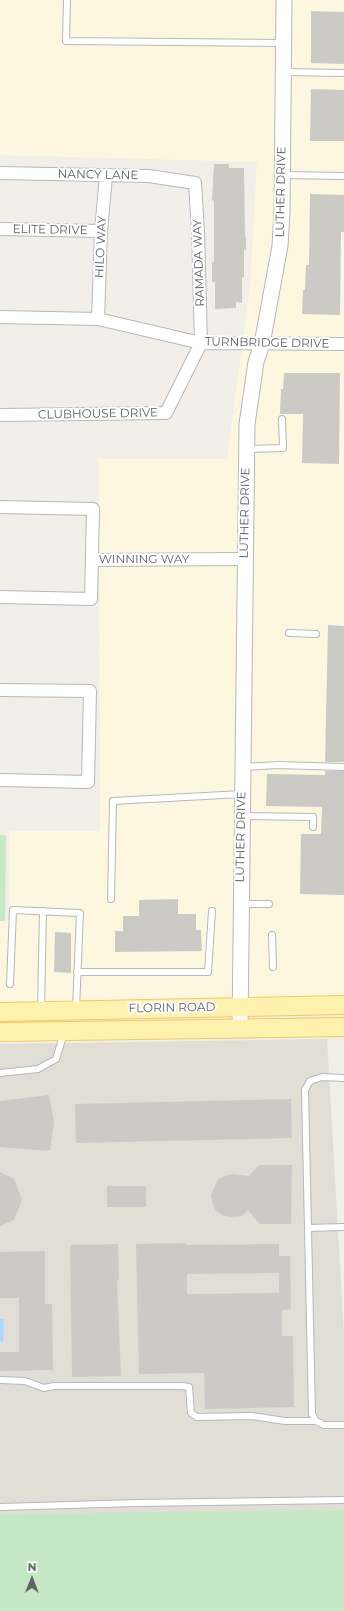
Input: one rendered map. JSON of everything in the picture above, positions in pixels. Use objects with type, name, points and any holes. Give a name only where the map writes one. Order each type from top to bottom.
[{"type":"main road","name":"FLORIN ROAD","points":[[0,1012],[344,1005]]},
{"type":"main road","name":"FLORIN ROAD","points":[[0,1032],[344,1027]]},
{"type":"street","name":"LUTHER DRIVE","points":[[240,1028],[244,559],[247,424],[256,362],[262,344],[280,246],[282,212],[281,175],[284,0]]},
{"type":"street","name":"NANCY LANE","points":[[0,173],[149,176],[195,183]]},
{"type":"street","name":"HILO WAY","points":[[98,319],[101,231],[106,176]]},
{"type":"street","name":"RAMADA WAY","points":[[195,183],[201,343]]},
{"type":"street","name":"ELITE DRIVE","points":[[0,229],[101,231]]},
{"type":"street","name":"TURNBRIDGE DRIVE","points":[[0,317],[98,319],[201,343],[344,344]]},
{"type":"street","name":"CLUBHOUSE DRIVE","points":[[0,415],[166,413],[201,343]]},
{"type":"street","name":"WINNING WAY","points":[[0,507],[93,509],[92,560],[244,559]]},
{"type":"street","points":[[0,597],[91,599],[92,560]]},
{"type":"street","points":[[0,690],[90,691],[88,782],[0,780]]},
{"type":"lane","points":[[67,0],[66,41],[283,43]]},
{"type":"lane","points":[[283,72],[344,74]]},
{"type":"lane","points":[[281,175],[344,176]]},
{"type":"lane","points":[[246,449],[283,448],[282,419]]},
{"type":"lane","points":[[289,633],[316,634]]},
{"type":"lane","points":[[242,767],[278,765],[344,767]]},
{"type":"lane","points":[[111,899],[113,801],[242,794]]},
{"type":"lane","points":[[242,816],[313,817],[313,826]]},
{"type":"lane","points":[[241,904],[269,904]]},
{"type":"lane","points":[[10,984],[13,910],[80,913],[76,1010]]},
{"type":"lane","points":[[41,1011],[44,911]]},
{"type":"lane","points":[[77,972],[208,972],[212,911]]},
{"type":"lane","points":[[272,935],[273,967]]},
{"type":"lane","points":[[0,1073],[38,1069],[56,1059],[64,1031]]},
{"type":"lane","points":[[316,1421],[312,1414],[311,1407],[305,1090],[310,1081],[322,1078],[344,1078]]},
{"type":"lane","points":[[308,1228],[344,1228]]},
{"type":"lane","points":[[0,1380],[25,1381],[44,1388],[61,1386],[182,1386],[189,1387],[192,1413],[197,1417],[252,1416],[285,1421],[316,1421],[324,1425],[344,1425]]},
{"type":"lane","points":[[0,1507],[137,1503],[344,1500]]},
{"type":"shaded area","points":[[0,0],[344,0],[344,1015],[0,1019],[0,921],[9,921],[9,831],[100,831],[99,459],[227,459],[250,287],[257,162],[0,155]]},
{"type":"shaded area","points":[[327,1039],[344,1334],[344,1611],[0,1611],[0,1044]]},
{"type":"green space","points":[[0,835],[6,836],[5,921],[0,921]]},
{"type":"green space","points":[[344,1510],[344,1611],[0,1611],[0,1514]]},
{"type":"water","points":[[0,1319],[4,1319],[3,1342],[0,1342]]},
{"type":"building","points":[[311,11],[344,12],[344,64],[311,63]]},
{"type":"building","points":[[311,89],[344,90],[344,141],[310,141]]},
{"type":"building","points":[[214,164],[229,164],[229,168],[244,168],[246,250],[244,250],[242,303],[236,302],[236,308],[215,309],[215,282],[212,282],[212,262],[214,262],[214,201],[212,200]]},
{"type":"building","points":[[310,194],[344,195],[344,232],[341,232],[340,315],[302,314],[306,265],[309,265]]},
{"type":"building","points":[[284,373],[340,373],[339,464],[302,463],[303,414],[280,414],[281,389],[283,389]]},
{"type":"building","points":[[328,625],[344,626],[344,762],[325,762]]},
{"type":"building","points":[[325,771],[344,771],[344,895],[300,894],[301,834],[321,834],[322,807],[266,806],[267,774],[325,775]]},
{"type":"building","points":[[178,899],[178,914],[196,914],[196,930],[201,930],[202,951],[115,952],[115,931],[123,931],[123,916],[139,916],[139,900]]},
{"type":"building","points":[[55,932],[71,933],[71,973],[54,972]]},
{"type":"building","points":[[49,1095],[54,1122],[50,1151],[0,1147],[0,1101]]},
{"type":"building","points":[[291,1099],[292,1138],[76,1143],[75,1104]]},
{"type":"building","points":[[259,1165],[292,1165],[291,1224],[260,1224],[248,1210],[242,1216],[231,1217],[224,1216],[216,1211],[211,1195],[218,1179],[232,1174],[249,1176]]},
{"type":"building","points":[[0,1172],[14,1179],[22,1200],[14,1220],[0,1226]]},
{"type":"building","points":[[107,1186],[146,1186],[146,1207],[107,1207]]},
{"type":"building","points":[[118,1244],[119,1280],[117,1280],[121,1376],[72,1377],[70,1245]]},
{"type":"building","points":[[136,1244],[279,1244],[279,1256],[290,1256],[291,1309],[282,1310],[282,1336],[293,1336],[294,1407],[205,1409],[204,1373],[139,1374]],"holes":[[[279,1273],[279,1293],[187,1294],[187,1274]]]},
{"type":"building","points":[[45,1251],[45,1304],[52,1304],[53,1370],[0,1371],[0,1352],[19,1352],[19,1298],[0,1298],[0,1252]]}]
